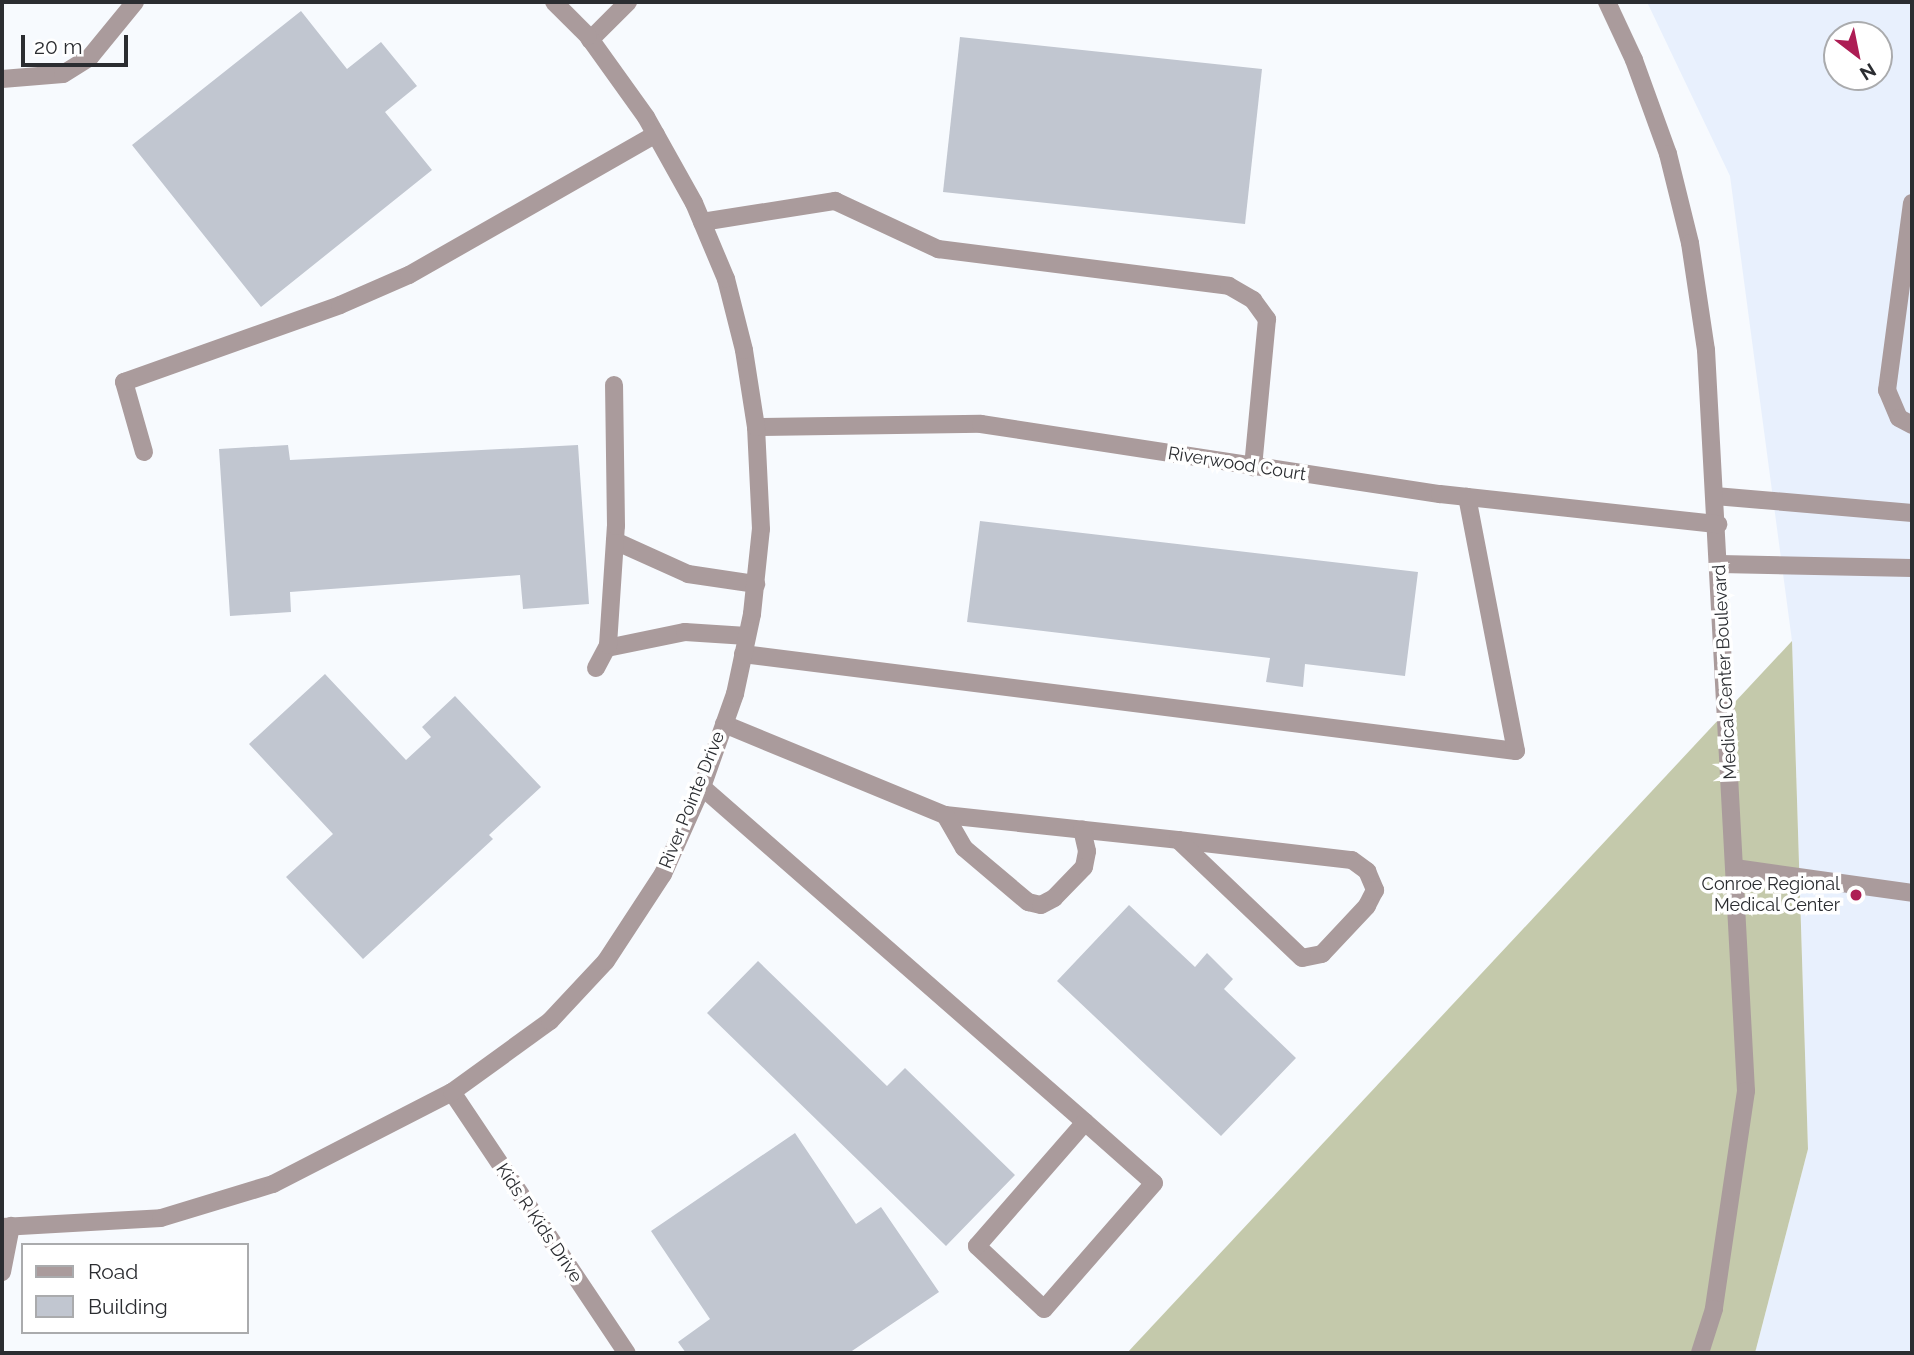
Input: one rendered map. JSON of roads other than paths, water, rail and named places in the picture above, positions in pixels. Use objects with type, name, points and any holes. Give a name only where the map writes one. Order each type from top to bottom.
[{"type":"street","points":[[2,79],[63,74],[90,57],[135,2]]},
{"type":"street","name":"River Pointe Drive","points":[[7,1227],[161,1218],[273,1184],[452,1092],[550,1021],[606,961],[663,874],[702,787],[724,724],[745,645],[756,584],[761,530],[756,427],[744,350],[729,291],[702,222],[656,134],[590,40],[554,2]]},
{"type":"street","points":[[590,40],[628,2]]},
{"type":"street","name":"Medical Center Boulevard","points":[[1607,2],[1634,60],[1668,155],[1690,243],[1706,350],[1718,524],[1746,1091],[1714,1309],[1700,1353]]},
{"type":"street","points":[[144,452],[124,382],[340,305],[409,275],[656,134]]},
{"type":"street","points":[[702,222],[835,201],[938,249],[1229,286],[1253,300],[1267,319],[1253,467]]},
{"type":"street","points":[[1912,203],[1886,390],[1899,418],[1912,425]]},
{"type":"street","points":[[596,668],[607,648],[615,541],[614,386]]},
{"type":"street","name":"Riverwood Court","points":[[756,427],[981,424],[1466,497],[1718,524]]},
{"type":"street","points":[[1715,496],[1912,513]]},
{"type":"street","points":[[607,648],[685,632],[745,645],[1516,751],[1466,497]]},
{"type":"street","points":[[615,541],[688,575],[756,584]]},
{"type":"street","points":[[1720,564],[1912,568]]},
{"type":"street","points":[[724,724],[945,814],[1082,830],[1178,840],[1352,860],[1367,871],[1375,890],[1367,906],[1322,954],[1302,958],[1283,944],[1178,840]]},
{"type":"street","points":[[702,787],[1085,1122],[1154,1183],[1044,1309],[977,1246],[1085,1122]]},
{"type":"street","points":[[945,814],[964,848],[1028,902],[1041,905],[1054,898],[1084,867],[1087,851],[1082,830]]},
{"type":"street","points":[[1735,868],[1912,893]]},
{"type":"street","name":"Kids R Kids Drive","points":[[452,1092],[627,1353]]},
{"type":"street","points":[[2,1272],[7,1227]]},
{"type":"place","name":"Conroe Regional Medical Center","points":[[1856,895]]}]
